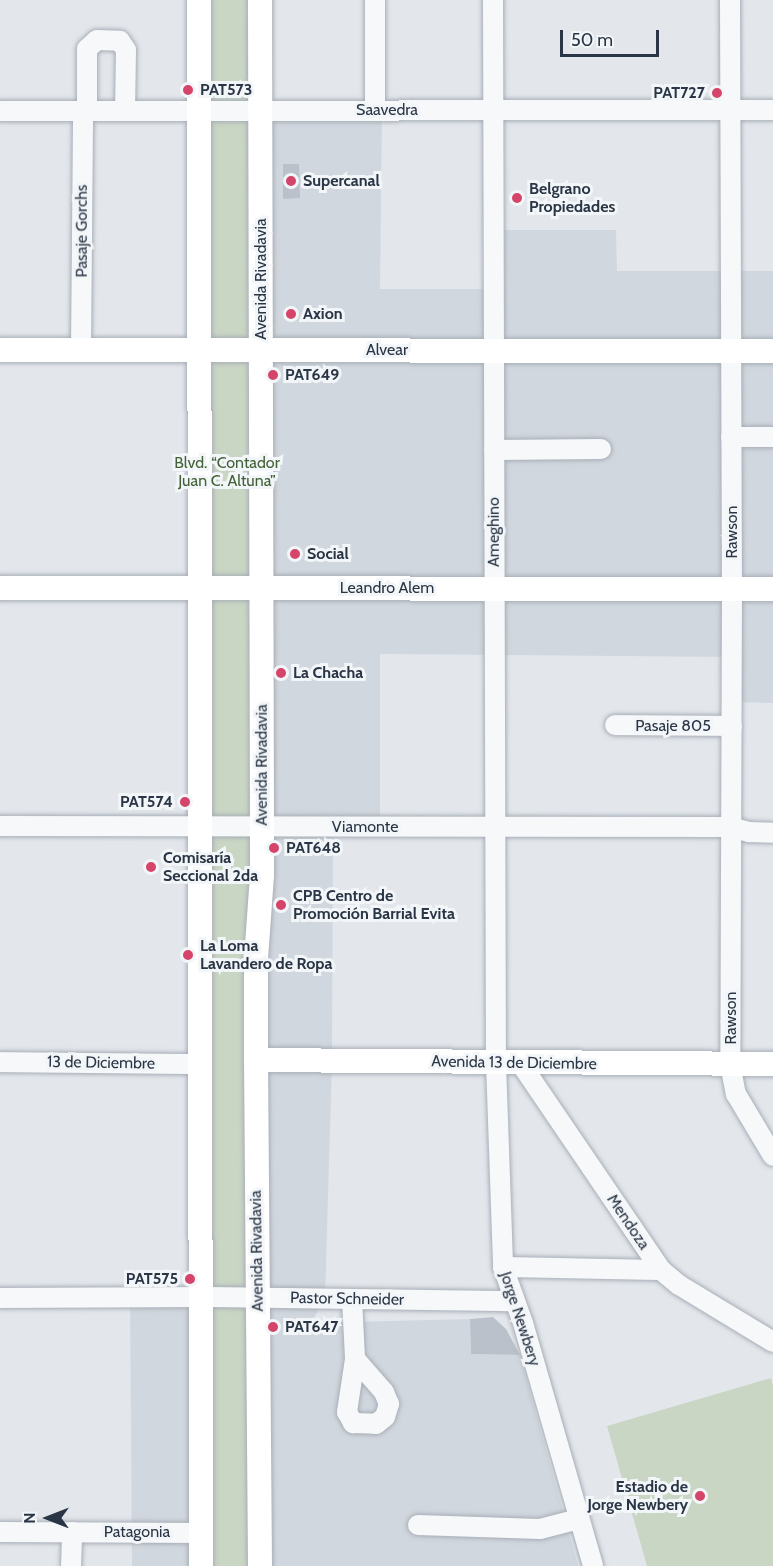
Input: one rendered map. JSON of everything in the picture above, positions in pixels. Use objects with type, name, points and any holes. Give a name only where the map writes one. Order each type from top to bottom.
[{"type":"main road","points":[[199,0],[203,1297],[201,1566]]},
{"type":"main road","name":"Avenida Rivadavia","points":[[260,0],[262,874],[256,959],[255,1060],[260,1566]]},
{"type":"main road","name":"Alvear","points":[[0,350],[773,351]]},
{"type":"main road","name":"Leandro Alem","points":[[0,588],[773,589]]},
{"type":"main road","name":"Avenida 13 de Diciembre","points":[[255,1060],[521,1064],[773,1064]]},
{"type":"street","points":[[375,0],[375,110]]},
{"type":"street","name":"Ameghino","points":[[493,0],[496,1063]]},
{"type":"street","name":"Rawson","points":[[730,0],[732,589],[730,1064],[736,1094],[773,1156]]},
{"type":"street","name":"Pasaje Gorchs","points":[[81,350],[87,49],[97,40],[120,41],[126,50],[125,111]]},
{"type":"street","name":"Saavedra","points":[[0,111],[773,110]]},
{"type":"street","points":[[731,437],[773,436]]},
{"type":"street","points":[[494,450],[601,449]]},
{"type":"street","name":"Pasaje 805","points":[[615,725],[732,726]]},
{"type":"street","name":"Viamonte","points":[[0,826],[731,827],[773,825]]},
{"type":"street","name":"Viamonte","points":[[731,827],[749,832],[773,833]]},
{"type":"street","name":"13 de Diciembre","points":[[0,1062],[202,1064]]},
{"type":"street","name":"Jorge Newbery","points":[[496,1063],[503,1267],[513,1301],[523,1323],[593,1566]]},
{"type":"street","name":"Mendoza","points":[[521,1064],[661,1270],[679,1285],[773,1342]]},
{"type":"street","points":[[503,1267],[661,1270]]},
{"type":"street","name":"Pastor Schneider","points":[[0,1298],[258,1297],[513,1301]]},
{"type":"street","points":[[352,1299],[355,1359]]},
{"type":"street","points":[[418,1525],[540,1529],[579,1520]]},
{"type":"street","name":"Patagonia","points":[[0,1532],[201,1533]]},
{"type":"street","points":[[71,1566],[72,1532]]},
{"type":"shaded area","points":[[382,110],[380,289],[494,289],[494,230],[616,230],[617,271],[773,271],[773,703],[732,702],[732,657],[380,654],[380,827],[333,827],[332,1061],[325,1299],[311,1323],[470,1319],[471,1354],[520,1355],[578,1566],[132,1566],[130,1297],[257,1296],[260,111]]},
{"type":"green space","name":"Blvd. “Contador Juan C. Altuna”","points":[[199,0],[260,0],[260,1566],[201,1566]]},
{"type":"green space","name":"Estadio de Jorge Newbery","points":[[771,1378],[773,1386],[773,1566],[647,1566],[607,1426]]},
{"type":"building","name":"Supercanal","points":[[283,164],[299,164],[300,198],[283,199]]},
{"type":"building","points":[[493,1317],[506,1329],[520,1355],[471,1354],[470,1319]]},
{"type":"place","name":"PAT573","points":[[188,90]]},
{"type":"place","name":"PAT727","points":[[717,93]]},
{"type":"place","name":"Supercanal","points":[[291,181]]},
{"type":"place","name":"Belgrano Propiedades","points":[[517,198]]},
{"type":"place","name":"Axion","points":[[291,314]]},
{"type":"place","name":"PAT649","points":[[273,375]]},
{"type":"place","name":"Social","points":[[295,554]]},
{"type":"place","name":"La Chacha","points":[[281,673]]},
{"type":"place","name":"PAT574","points":[[185,802]]},
{"type":"place","name":"PAT648","points":[[274,848]]},
{"type":"place","name":"Comisaría Seccional 2da","points":[[151,867]]},
{"type":"place","name":"CPB Centro de Promoción Barrial Evita","points":[[281,905]]},
{"type":"place","name":"La Loma Lavandero de Ropa","points":[[188,955]]},
{"type":"place","name":"PAT575","points":[[190,1279]]},
{"type":"place","name":"PAT647","points":[[273,1327]]},
{"type":"place","name":"Estadio de Jorge Newbery","points":[[700,1496]]}]
